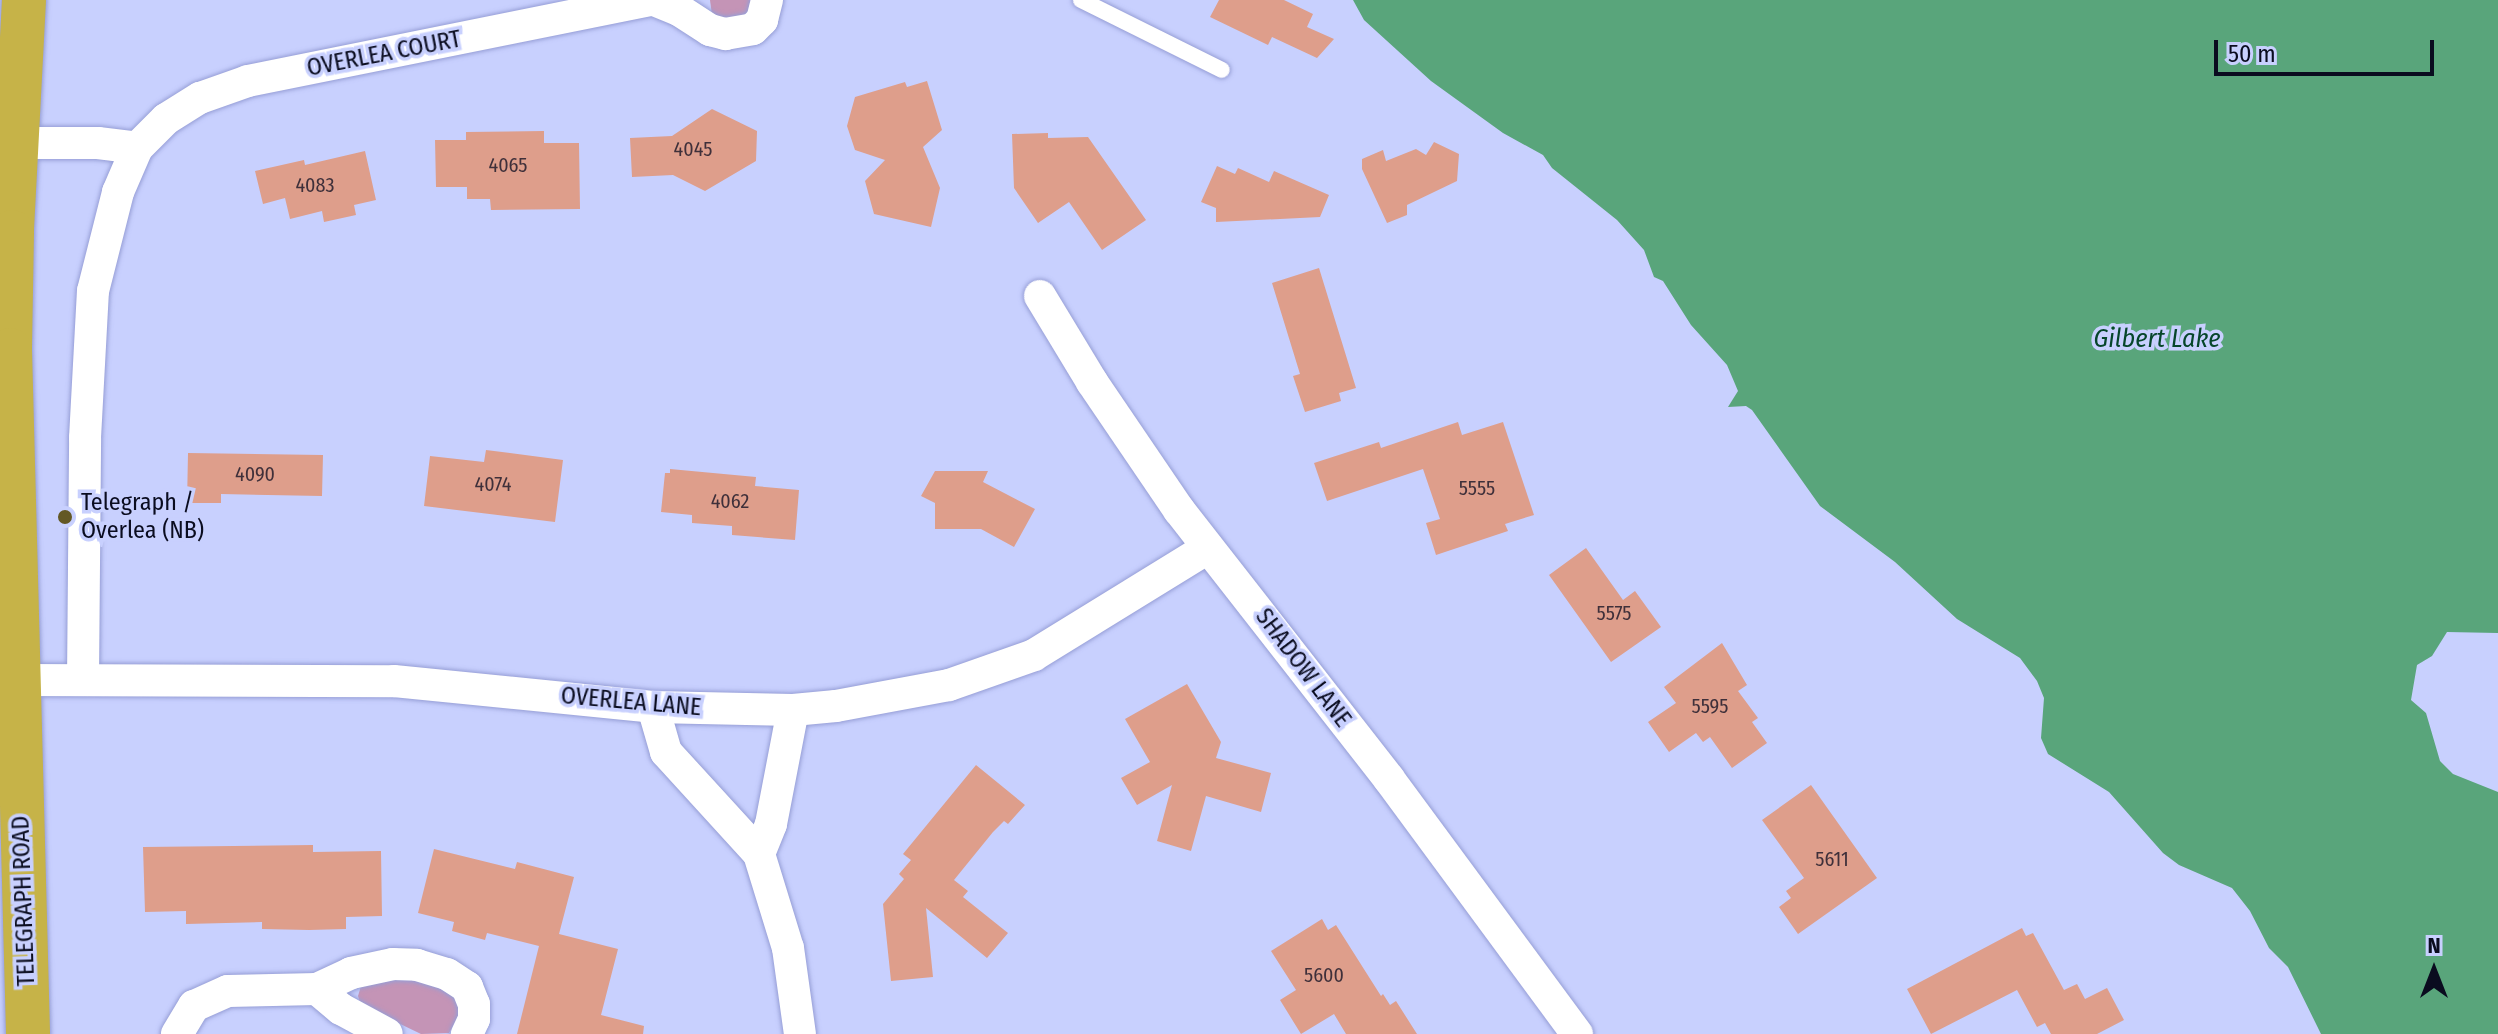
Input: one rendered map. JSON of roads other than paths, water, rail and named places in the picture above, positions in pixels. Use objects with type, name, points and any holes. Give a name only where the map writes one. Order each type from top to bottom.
[{"type":"highway","name":"TELEGRAPH ROAD","points":[[24,0],[5,336],[28,1034]]},
{"type":"street","name":"OVERLEA COURT","points":[[83,680],[85,452],[93,291],[118,192],[137,148],[166,119],[200,98],[248,81],[651,0],[679,10],[710,30],[725,34],[753,29],[762,20],[767,0]]},
{"type":"street","points":[[16,143],[98,143],[137,148]]},
{"type":"street","name":"SHADOW LANE","points":[[1040,296],[1150,470],[1389,779],[1577,1034]]},
{"type":"street","name":"OVERLEA LANE","points":[[18,680],[394,681],[653,707],[793,710],[916,694],[1002,668],[1034,655],[1208,548]]},
{"type":"street","points":[[653,707],[666,752],[759,854],[788,948],[800,1034]]},
{"type":"street","points":[[759,854],[771,824],[793,710]]},
{"type":"street","points":[[177,1034],[194,1006],[228,991],[317,989],[351,973],[393,964],[417,965],[447,974],[467,987],[474,1004],[474,1019],[467,1034]]},
{"type":"street","points":[[317,989],[341,1009],[387,1034]]},
{"type":"lane","points":[[1081,0],[1222,70]]},
{"type":"water","name":"Gilbert Lake","points":[[1353,0],[2498,0],[2498,633],[2447,632],[2432,656],[2417,665],[2411,700],[2426,713],[2440,761],[2453,774],[2498,792],[2498,1034],[2321,1034],[2288,967],[2269,948],[2250,911],[2232,888],[2179,865],[2163,853],[2109,792],[2048,754],[2041,738],[2044,698],[2037,681],[2020,658],[1957,619],[1895,562],[1820,506],[1752,410],[1746,406],[1728,407],[1738,391],[1727,365],[1691,325],[1663,281],[1654,277],[1644,250],[1617,220],[1552,168],[1543,155],[1503,133],[1431,81],[1364,20]]},
{"type":"place","name":"Telegraph / Overlea (NB)","points":[[65,517]]}]
